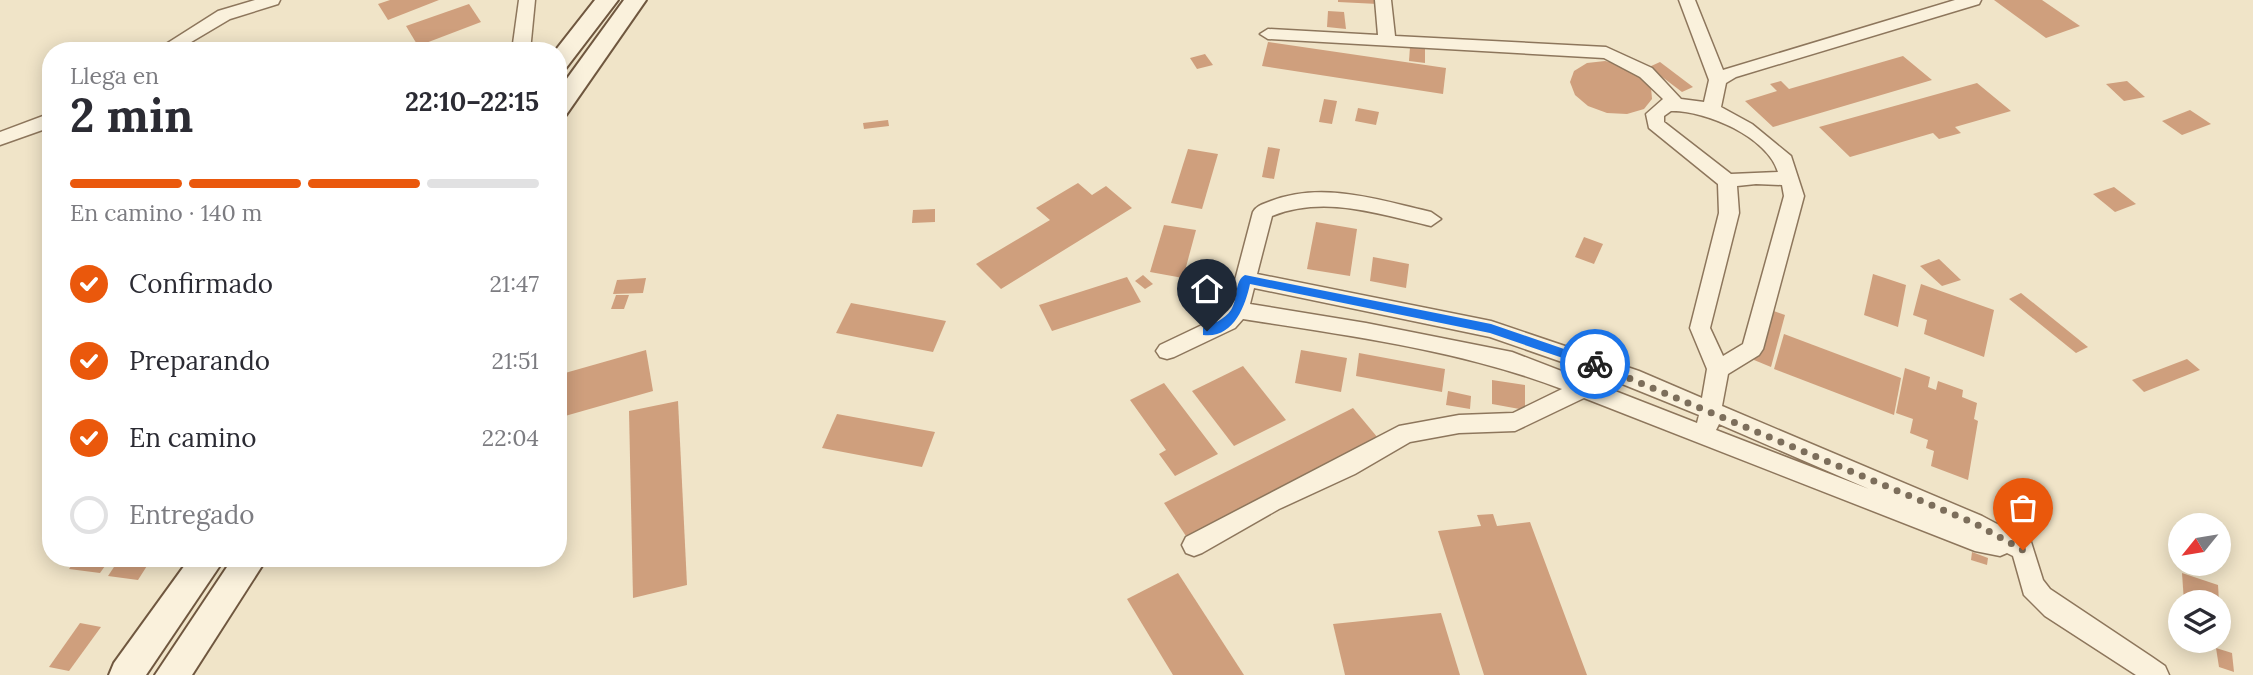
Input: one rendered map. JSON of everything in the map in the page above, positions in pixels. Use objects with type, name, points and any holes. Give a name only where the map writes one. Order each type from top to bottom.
[{"type":"main road","points":[[567,51],[607,0]]},
{"type":"main road","points":[[567,96],[635,0]]},
{"type":"main road","points":[[127,675],[203,567]]},
{"type":"main road","points":[[172,675],[245,567]]},
{"type":"street","points":[[178,42],[224,15],[272,0]]},
{"type":"street","points":[[522,42],[527,0]]},
{"type":"street","points":[[1383,0],[1387,42]]},
{"type":"street","points":[[1688,0],[1718,80],[1712,109]]},
{"type":"street","points":[[1718,80],[1754,64],[1973,0]]},
{"type":"street","points":[[1268,34],[1606,53],[1638,65],[1651,75],[1676,104]]},
{"type":"street","points":[[1718,369],[1752,349],[1794,196],[1784,161],[1770,146],[1712,109],[1676,104],[1667,105],[1655,114],[1655,124],[1727,181],[1756,177],[1787,179]]},
{"type":"street","points":[[0,139],[42,124]]},
{"type":"street","points":[[1707,436],[1708,411],[1718,369],[1700,328],[1728,214],[1727,181]]},
{"type":"street","points":[[1167,352],[1228,321],[1238,310],[1263,212],[1284,201],[1307,197],[1332,199],[1431,219]]},
{"type":"street","points":[[1245,279],[1491,329],[1590,363],[1974,523],[2023,550],[2034,588],[2059,612],[2140,660],[2156,675]]},
{"type":"street","points":[[1238,310],[1366,331],[1512,361],[1975,540],[2023,550]]},
{"type":"street","points":[[1585,388],[1590,363]]},
{"type":"street","points":[[1194,545],[1271,502],[1347,467],[1407,433],[1459,424],[1514,422],[1585,388]]},
{"type":"building","points":[[390,0],[439,0],[388,20],[378,4]]},
{"type":"building","points":[[1377,0],[1378,4],[1338,2]]},
{"type":"building","points":[[1994,0],[2042,0],[2080,26],[2046,38]]},
{"type":"building","points":[[469,4],[481,22],[428,42],[416,42],[406,26]]},
{"type":"building","points":[[1328,11],[1344,12],[1346,29],[1327,27]]},
{"type":"building","points":[[1268,42],[1446,68],[1443,94],[1262,66]]},
{"type":"building","points":[[1410,47],[1425,49],[1425,63],[1409,61]]},
{"type":"building","points":[[1205,54],[1213,65],[1197,69],[1190,58]]},
{"type":"building","points":[[1903,56],[1932,80],[1773,127],[1745,101],[1777,91],[1770,84],[1781,81],[1789,89]]},
{"type":"building","points":[[1605,61],[1624,65],[1641,74],[1651,87],[1652,99],[1644,109],[1627,114],[1607,113],[1588,106],[1575,95],[1570,82],[1574,71],[1587,63]]},
{"type":"building","points":[[1660,62],[1693,87],[1682,92],[1649,67]]},
{"type":"building","points":[[2127,81],[2145,97],[2124,101],[2106,84]]},
{"type":"building","points":[[1977,83],[2011,111],[1955,127],[1961,133],[1939,139],[1933,133],[1850,157],[1819,127]]},
{"type":"building","points":[[1324,99],[1337,101],[1332,124],[1319,122]]},
{"type":"building","points":[[1358,108],[1379,112],[1376,125],[1355,121]]},
{"type":"building","points":[[2190,110],[2211,124],[2182,135],[2162,121]]},
{"type":"building","points":[[888,120],[889,126],[864,129],[863,123]]},
{"type":"building","points":[[1268,147],[1280,149],[1274,179],[1262,177]]},
{"type":"building","points":[[1188,149],[1218,154],[1202,209],[1171,203]]},
{"type":"building","points":[[1078,183],[1092,195],[1106,186],[1132,208],[1001,289],[976,264],[1050,220],[1036,208]]},
{"type":"building","points":[[2114,187],[2136,204],[2115,212],[2093,194]]},
{"type":"building","points":[[935,209],[935,222],[912,223],[913,210]]},
{"type":"building","points":[[1316,222],[1357,229],[1350,276],[1307,269]]},
{"type":"building","points":[[1164,225],[1196,230],[1183,278],[1150,272]]},
{"type":"building","points":[[1584,237],[1603,244],[1594,264],[1575,257]]},
{"type":"building","points":[[1373,257],[1409,264],[1406,288],[1370,281]]},
{"type":"building","points":[[1939,259],[1961,280],[1942,286],[1920,266]]},
{"type":"building","points":[[1873,274],[1906,285],[1898,327],[1864,315]]},
{"type":"building","points":[[1143,275],[1153,284],[1145,289],[1135,281]]},
{"type":"building","points":[[1127,277],[1141,302],[1052,331],[1039,305]]},
{"type":"building","points":[[646,278],[643,293],[613,294],[617,280]]},
{"type":"building","points":[[1921,284],[1994,310],[1984,357],[1924,334],[1927,320],[1913,315]]},
{"type":"building","points":[[2021,293],[2088,347],[2076,353],[2009,299]]},
{"type":"building","points":[[616,295],[629,295],[624,309],[611,309]]},
{"type":"building","points":[[851,303],[946,321],[933,352],[836,333]]},
{"type":"building","points":[[1768,309],[1785,315],[1771,367],[1754,360]]},
{"type":"building","points":[[1784,334],[1901,378],[1894,415],[1774,369]]},
{"type":"building","points":[[646,350],[653,391],[567,415],[567,372]]},
{"type":"building","points":[[1301,350],[1347,358],[1341,392],[1295,383]]},
{"type":"building","points":[[1359,353],[1445,369],[1442,392],[1356,376]]},
{"type":"building","points":[[2187,359],[2200,370],[2144,392],[2132,380]]},
{"type":"building","points":[[1243,366],[1286,420],[1234,446],[1192,391]]},
{"type":"building","points":[[1905,368],[1930,377],[1928,387],[1936,390],[1938,381],[1963,390],[1962,397],[1977,403],[1974,419],[1978,421],[1968,480],[1931,466],[1934,451],[1926,448],[1928,440],[1910,433],[1913,419],[1896,413]]},
{"type":"building","points":[[1492,380],[1525,385],[1525,410],[1492,404]]},
{"type":"building","points":[[1164,383],[1218,454],[1175,476],[1159,454],[1166,450],[1130,400]]},
{"type":"building","points":[[1448,391],[1471,396],[1470,409],[1446,405]]},
{"type":"building","points":[[678,401],[687,585],[633,598],[629,411]]},
{"type":"building","points":[[1353,408],[1378,438],[1186,536],[1164,503]]},
{"type":"building","points":[[837,414],[935,432],[922,467],[822,448]]},
{"type":"building","points":[[2015,491],[2032,497],[2032,508],[2015,502]]},
{"type":"building","points":[[1493,514],[1497,526],[1530,522],[1587,675],[1484,675],[1438,531],[1481,526],[1477,515]]},
{"type":"building","points":[[1972,552],[1988,558],[1987,565],[1971,560]]},
{"type":"building","points":[[70,567],[104,567],[100,573],[69,569]]},
{"type":"building","points":[[114,567],[146,567],[138,580],[108,576]]},
{"type":"building","points":[[1178,573],[1244,675],[1173,675],[1127,599]]},
{"type":"building","points":[[2182,576],[2191,576],[2218,585],[2218,590],[2183,590]]},
{"type":"building","points":[[1441,613],[1460,675],[1345,675],[1333,624]]},
{"type":"building","points":[[80,623],[101,627],[69,671],[49,667]]},
{"type":"building","points":[[2217,653],[2232,653],[2234,672],[2219,667]]},
{"type":"way so far","points":[[1595,364],[1974,523],[2023,550]]},
{"type":"route","points":[[1207,331],[1228,321],[1238,310],[1245,279],[1491,329],[1595,364]]}]
